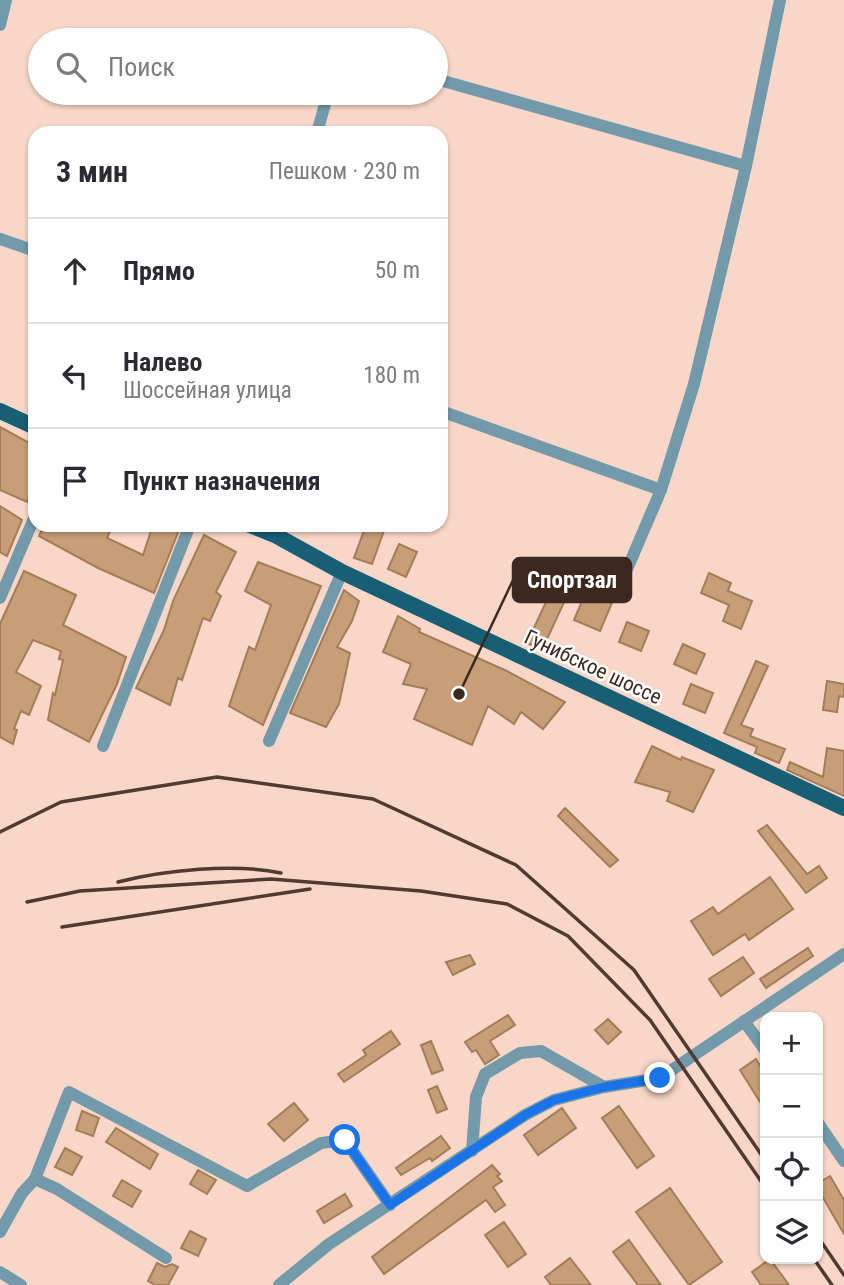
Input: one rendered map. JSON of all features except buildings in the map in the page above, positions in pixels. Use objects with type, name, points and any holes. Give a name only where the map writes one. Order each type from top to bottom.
[{"type":"main road","points":[[0,411],[28,424]]},
{"type":"main road","name":"Гунибское шоссе","points":[[268,532],[342,572],[844,808]]},
{"type":"street","points":[[0,25],[6,0]]},
{"type":"street","points":[[625,574],[660,490],[694,384],[746,166],[780,0]]},
{"type":"street","points":[[448,82],[746,166]]},
{"type":"street","points":[[319,126],[325,105]]},
{"type":"street","points":[[0,239],[28,249]]},
{"type":"street","points":[[448,414],[660,490]]},
{"type":"street","points":[[0,598],[28,532]]},
{"type":"street","points":[[103,746],[187,532]]},
{"type":"street","points":[[269,741],[342,572]]},
{"type":"street","points":[[279,1285],[329,1244],[525,1115],[554,1100],[604,1087],[660,1078],[844,954]]},
{"type":"street","points":[[744,1021],[760,1043]]},
{"type":"street","points":[[472,1151],[476,1097],[485,1074],[520,1053],[541,1051],[604,1087]]},
{"type":"street","points":[[0,1232],[22,1193],[35,1178],[69,1092],[247,1186],[321,1143],[345,1140],[390,1205]]},
{"type":"street","points":[[823,1130],[844,1161]]},
{"type":"street","points":[[35,1178],[166,1258]]},
{"type":"street","points":[[0,1272],[21,1285]]},
{"type":"railway","points":[[0,832],[61,802],[217,777],[373,799],[516,865],[634,970],[760,1153]]},
{"type":"railway","points":[[118,882],[200,869],[281,873]]},
{"type":"railway","points":[[27,902],[80,891],[271,879],[421,891],[507,904],[568,936],[650,1020],[760,1180]]},
{"type":"railway","points":[[62,927],[310,889]]},
{"type":"railway","points":[[823,1244],[844,1275]]},
{"type":"railway","points":[[817,1264],[832,1285]]},
{"type":"place","name":"Спортзал","points":[[459,694]]},
{"type":"route","points":[[345,1140],[390,1205],[525,1115],[554,1100],[604,1087],[660,1078]]}]
